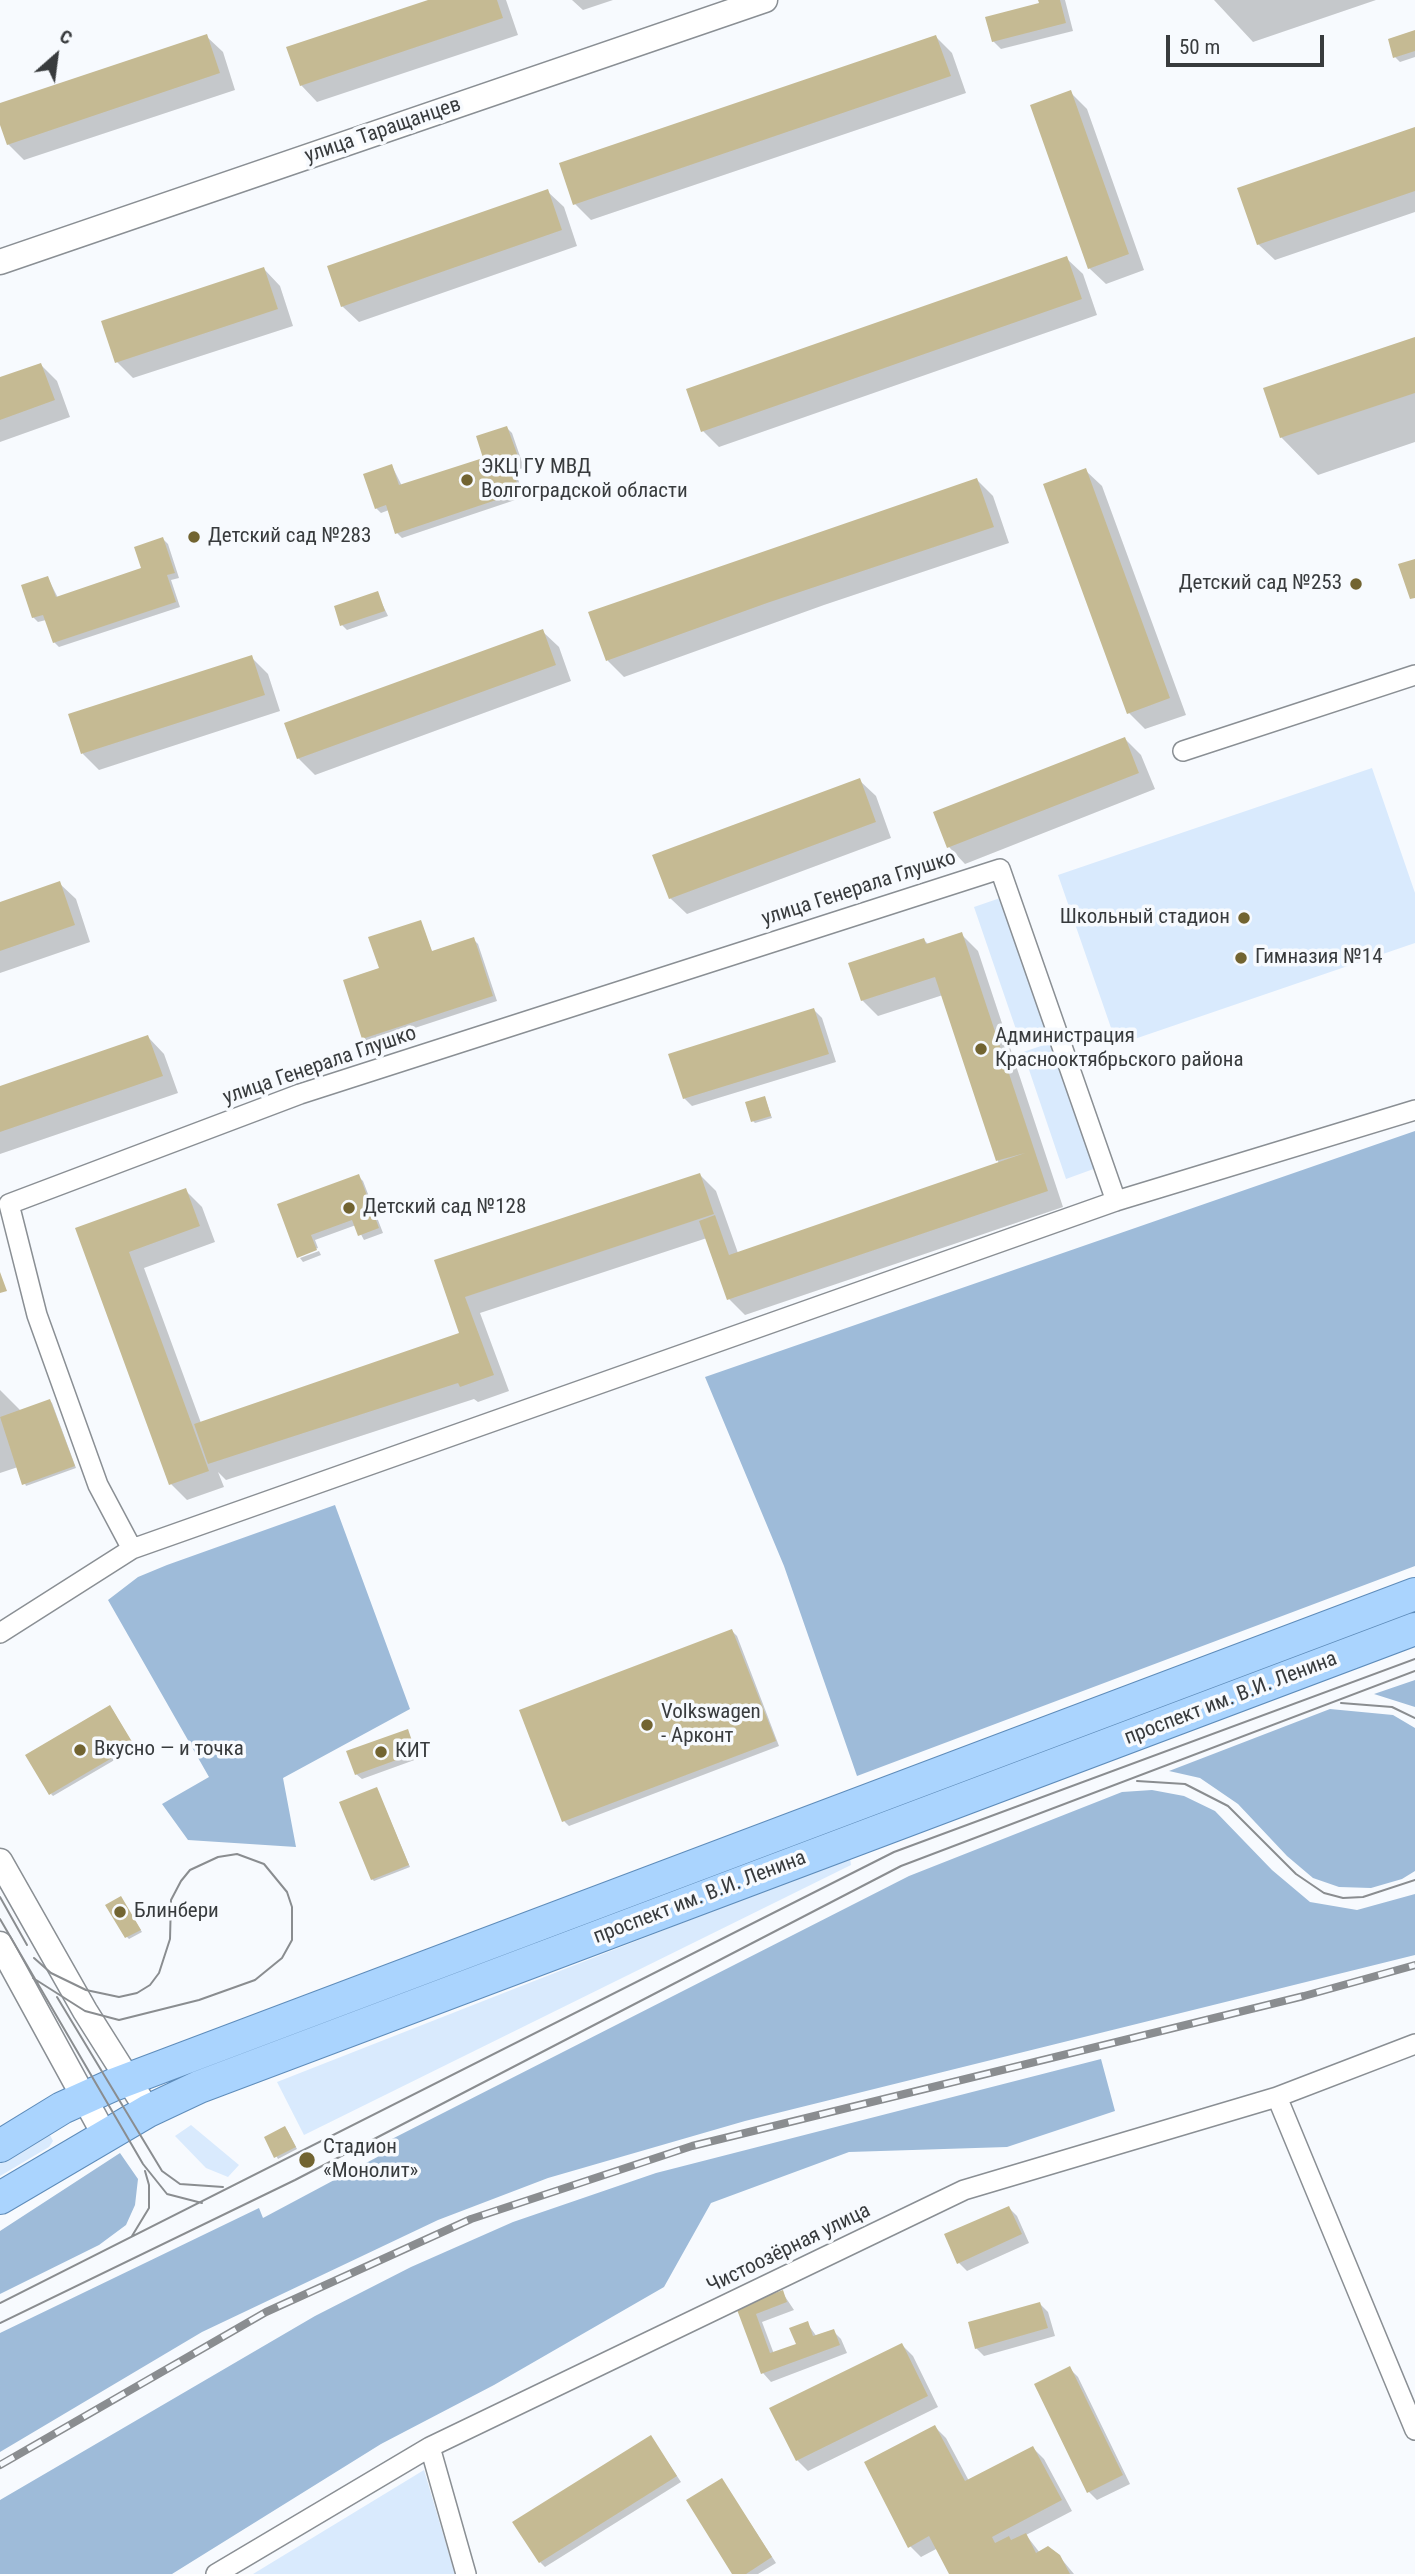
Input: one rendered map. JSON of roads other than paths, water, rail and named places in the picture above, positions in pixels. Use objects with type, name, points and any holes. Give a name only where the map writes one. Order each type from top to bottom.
[{"type":"main road","name":"проспект им. В.И. Ленина","points":[[0,2146],[83,2097],[1415,1594]]},
{"type":"main road","name":"проспект им. В.И. Ленина","points":[[0,2198],[148,2111],[199,2087],[1415,1629]]},
{"type":"street","name":"улица Таращанцев","points":[[0,262],[765,0]]},
{"type":"street","points":[[1182,751],[1415,675]]},
{"type":"street","name":"улица Генерала Глушко","points":[[132,1549],[98,1485],[37,1315],[9,1204],[300,1094],[1000,869],[1116,1201]]},
{"type":"street","points":[[0,1633],[132,1549],[1116,1201],[1415,1110]]},
{"type":"street","points":[[0,1861],[127,2080],[148,2111]]},
{"type":"street","points":[[0,1944],[105,2136]]},
{"type":"street","name":"Чистоозёрная улица","points":[[216,2574],[430,2447],[964,2190],[1277,2097],[1415,2044]]},
{"type":"street","points":[[1277,2097],[1415,2430]]},
{"type":"street","points":[[430,2447],[466,2574]]},
{"type":"tram line","points":[[0,2303],[894,1852],[1415,1659]]},
{"type":"tram line","points":[[0,2323],[295,2180],[901,1866],[1415,1671]]},
{"type":"tram line","points":[[1341,1703],[1392,1707],[1415,1718]]},
{"type":"tram line","points":[[1137,1781],[1185,1784],[1228,1806],[1296,1874],[1324,1893],[1343,1898],[1363,1897],[1415,1880]]},
{"type":"tram line","points":[[33,1978],[85,2011],[119,2020],[199,2000],[255,1980],[282,1958],[292,1940],[292,1907],[287,1892],[264,1864],[237,1854],[218,1857],[190,1870],[181,1881],[171,1900],[170,1939],[159,1973],[150,1985],[137,1993],[119,1997],[86,1990],[51,1973],[34,1958]]},
{"type":"tram line","points":[[0,1897],[27,1945]]},
{"type":"tram line","points":[[0,1919],[143,2164],[167,2194],[202,2203]]},
{"type":"tram line","points":[[57,1997],[162,2171],[180,2184],[223,2187]]},
{"type":"tram line","points":[[132,2236],[149,2208],[149,2185],[145,2171]]},
{"type":"railway","points":[[0,2465],[266,2312],[471,2219],[692,2146],[1304,1996],[1415,1965]]},
{"type":"place","name":"ЭКЦ ГУ МВД Волгоградской области","points":[[467,480]]},
{"type":"place","name":"Детский сад №283","points":[[194,537]]},
{"type":"place","name":"Детский сад №253","points":[[1356,584]]},
{"type":"place","name":"Школьный стадион","points":[[1244,918]]},
{"type":"place","name":"Гимназия №14","points":[[1241,958]]},
{"type":"place","name":"Администрация Краснооктябрьского района","points":[[981,1049]]},
{"type":"place","name":"Детский сад №128","points":[[349,1208]]},
{"type":"place","name":"Volkswagen - Арконт","points":[[647,1725]]},
{"type":"place","name":"Вкусно — и точка","points":[[80,1750]]},
{"type":"place","name":"КИТ","points":[[381,1752]]},
{"type":"place","name":"Блинбери","points":[[120,1912]]},
{"type":"place","name":"Стадион «Монолит»","points":[[307,2160]]}]
